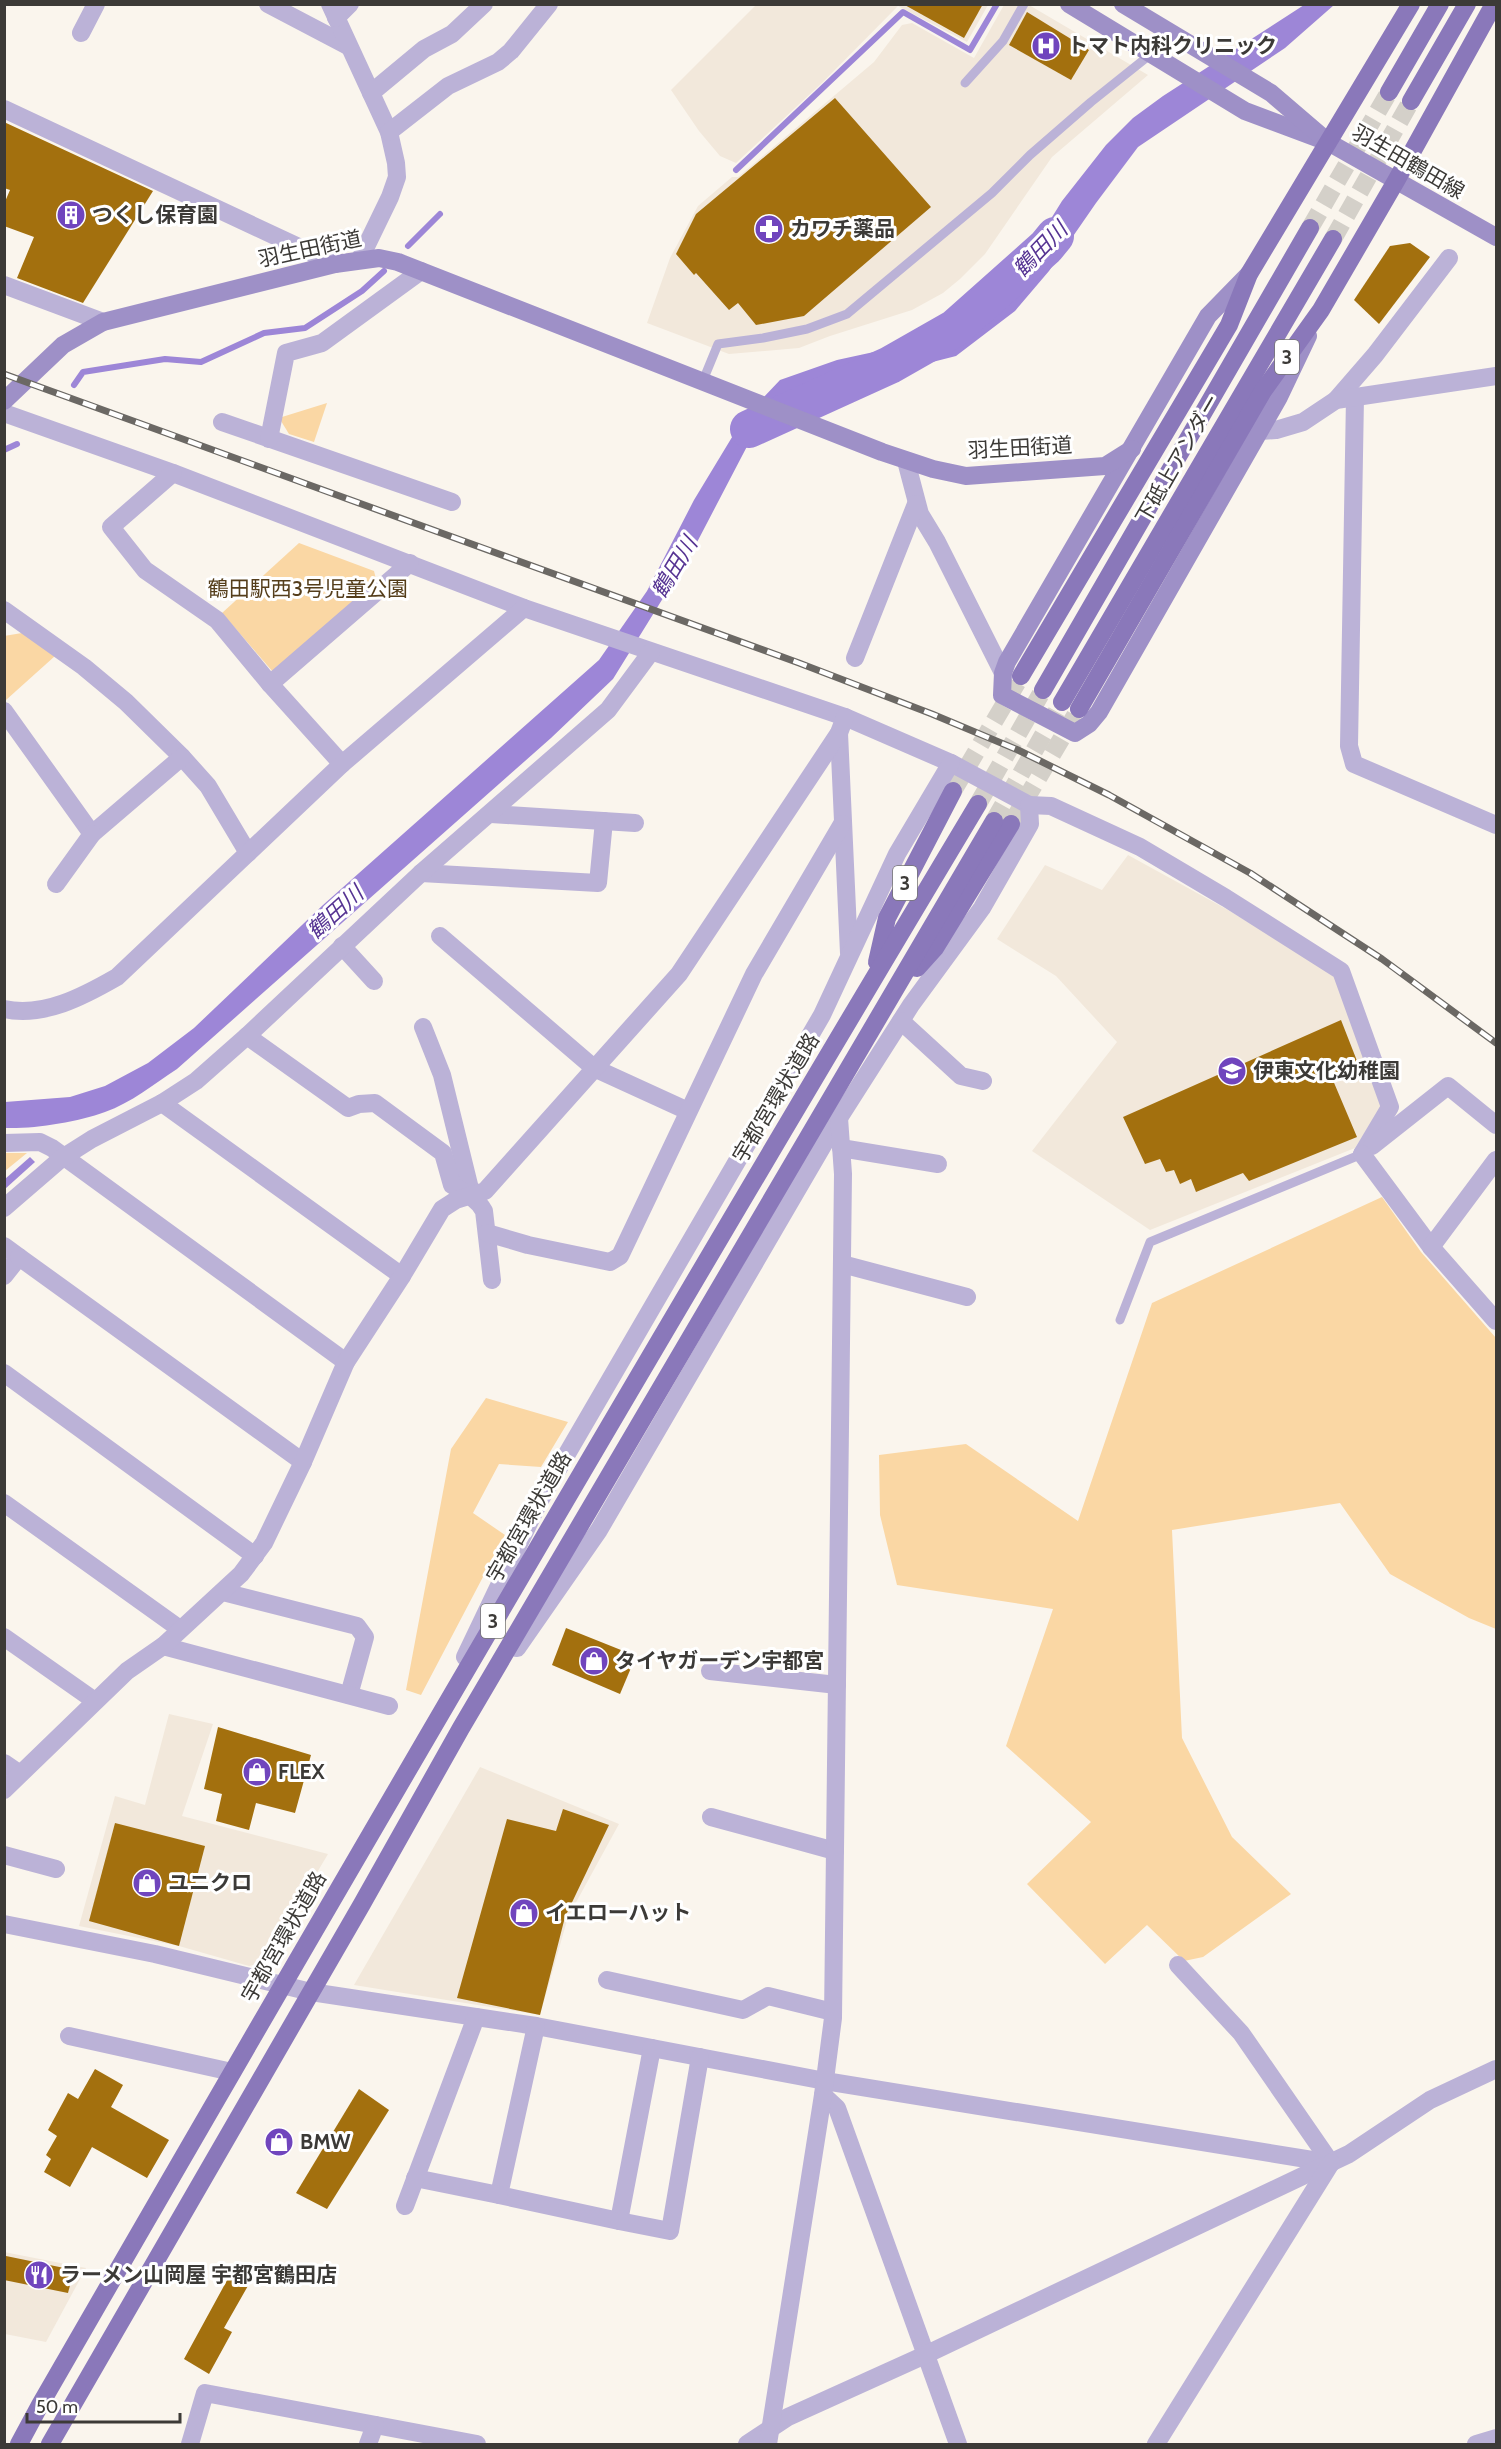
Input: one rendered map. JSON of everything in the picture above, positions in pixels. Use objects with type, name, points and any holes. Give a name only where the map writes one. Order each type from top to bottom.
[{"type":"main road","points":[[1069,4],[1245,111],[1328,142]]},
{"type":"main road","points":[[1123,4],[1271,93],[1328,142]]},
{"type":"main road","points":[[1321,310],[1279,397],[1099,712],[1089,724],[1075,733],[1002,695],[1012,675],[1229,325],[1249,274],[1411,4]]},
{"type":"main road","points":[[1389,92],[1440,4]]},
{"type":"main road","points":[[1411,101],[1467,4]]},
{"type":"main road","name":"3","points":[[1321,310],[1396,181],[1494,4]]},
{"type":"main road","name":"羽生田鶴田線","points":[[1328,142],[1497,237]]},
{"type":"main road","name":"下砥上アンダー","points":[[1043,690],[1310,228]]},
{"type":"main road","name":"下砥上アンダー","points":[[1321,310],[1263,391],[1070,705],[1333,239]]},
{"type":"main road","name":"羽生田街道","points":[[4,401],[63,345],[103,322],[334,264],[379,258],[421,271],[906,461],[966,476],[1105,466],[1132,448]]},
{"type":"main road","points":[[1012,675],[1007,663],[1208,316],[1249,274]]},
{"type":"main road","name":"3","points":[[872,981],[887,918],[954,791]]},
{"type":"main road","name":"宇都宮環状道路","points":[[19,2445],[438,1716],[740,1201],[978,804]]},
{"type":"main road","name":"3","points":[[50,2445],[461,1728],[894,991],[1003,823]]},
{"type":"street","points":[[81,33],[96,4]]},
{"type":"street","points":[[268,4],[348,46]]},
{"type":"street","points":[[350,4],[333,11],[389,132],[397,177],[390,197],[360,259]]},
{"type":"street","points":[[370,93],[424,49],[452,34],[484,4]]},
{"type":"street","points":[[389,132],[447,86],[498,62],[511,51],[549,4]]},
{"type":"street","points":[[4,109],[334,264]]},
{"type":"street","points":[[1260,431],[1276,430],[1303,422],[1336,400],[1375,356],[1449,258]]},
{"type":"street","points":[[269,439],[286,353],[322,343],[421,271]]},
{"type":"street","points":[[4,285],[103,322]]},
{"type":"street","points":[[1336,400],[1497,376]]},
{"type":"street","points":[[1354,397],[1349,746],[1354,764],[1497,825]]},
{"type":"street","points":[[4,414],[173,473],[524,608],[646,650],[842,725],[951,763],[1029,805],[1051,806],[1140,847],[1341,971],[1390,1107],[1362,1154]]},
{"type":"street","points":[[222,422],[452,502]]},
{"type":"street","points":[[906,461],[916,504],[1012,675]]},
{"type":"street","points":[[173,473],[111,527],[145,570],[217,620],[270,684],[342,764]]},
{"type":"street","points":[[855,658],[916,504]]},
{"type":"street","points":[[270,684],[410,563]]},
{"type":"street","points":[[4,1009],[13,1011],[51,1008],[86,995],[117,977],[342,764],[524,608]]},
{"type":"street","points":[[7,616],[101,681],[182,757],[207,786],[248,853]]},
{"type":"street","points":[[4,1208],[62,1158],[92,1139],[162,1103],[196,1081],[421,873],[608,710],[646,650]]},
{"type":"street","points":[[4,711],[92,834]]},
{"type":"street","points":[[842,725],[842,824],[849,957]]},
{"type":"street","points":[[4,1790],[127,1671],[163,1646],[223,1592],[255,1556],[264,1543],[303,1462],[346,1362],[442,1209],[456,1200],[472,1197],[485,1191],[679,974],[842,725]]},
{"type":"street","points":[[56,884],[92,834],[182,757]]},
{"type":"street","points":[[438,1716],[539,1502],[822,1015],[897,854],[951,763]]},
{"type":"street","points":[[461,1728],[599,1530],[840,1118],[901,1021],[982,908],[1030,824],[1029,805]]},
{"type":"street","points":[[491,814],[634,823]]},
{"type":"street","points":[[421,873],[598,883],[604,821]]},
{"type":"street","points":[[487,1233],[528,1245],[610,1262],[620,1256],[754,974],[842,824]]},
{"type":"street","points":[[440,936],[594,1068],[688,1111]]},
{"type":"street","points":[[342,946],[374,981]]},
{"type":"street","points":[[901,1021],[961,1076],[982,1081]]},
{"type":"street","points":[[423,1028],[442,1075],[472,1197]]},
{"type":"street","points":[[247,1036],[348,1108],[359,1104],[375,1103],[443,1153],[452,1185],[480,1203],[484,1210],[492,1280]]},
{"type":"street","points":[[1362,1154],[1448,1086],[1497,1125]]},
{"type":"street","points":[[162,1103],[402,1276]]},
{"type":"street","points":[[769,2438],[824,2088],[833,2012],[842,1264],[840,1118]]},
{"type":"street","points":[[4,1143],[40,1142],[346,1362]]},
{"type":"street","points":[[842,1148],[938,1164]]},
{"type":"street","points":[[1362,1154],[1431,1246],[1496,1321]]},
{"type":"street","points":[[1431,1246],[1497,1160]]},
{"type":"street","points":[[4,1245],[303,1462]]},
{"type":"street","points":[[4,1276],[19,1257]]},
{"type":"street","points":[[842,1264],[967,1296]]},
{"type":"street","points":[[4,1373],[255,1556]]},
{"type":"street","points":[[4,1503],[180,1629]]},
{"type":"street","points":[[223,1592],[357,1626],[365,1637],[349,1695]]},
{"type":"street","points":[[4,1637],[95,1701]]},
{"type":"street","points":[[163,1646],[389,1706]]},
{"type":"street","points":[[711,1671],[837,1685]]},
{"type":"street","points":[[4,1762],[20,1774]]},
{"type":"street","points":[[711,1817],[835,1851]]},
{"type":"street","points":[[4,1855],[56,1869]]},
{"type":"street","points":[[4,1924],[155,1954],[311,1992],[536,2026],[700,2057],[824,2088],[1331,2163]]},
{"type":"street","points":[[1178,1965],[1240,2033],[1331,2163]]},
{"type":"street","points":[[607,1980],[743,2010],[768,1996],[833,2012]]},
{"type":"street","points":[[405,2206],[476,2017]]},
{"type":"street","points":[[499,2195],[536,2026]]},
{"type":"street","points":[[69,2036],[232,2072]]},
{"type":"street","points":[[619,2221],[652,2048]]},
{"type":"street","points":[[415,2178],[670,2231],[700,2057]]},
{"type":"street","points":[[747,2445],[769,2438],[788,2417],[925,2355],[1331,2163],[1430,2100],[1497,2069]]},
{"type":"street","points":[[824,2088],[837,2108],[958,2445]]},
{"type":"street","points":[[1156,2445],[1331,2163]]},
{"type":"street","points":[[190,2445],[205,2393],[477,2445]]},
{"type":"street","points":[[368,2445],[375,2425]]},
{"type":"street","points":[[1476,2445],[1497,2438]]},
{"type":"lane","points":[[965,83],[1003,41],[1024,4]]},
{"type":"lane","points":[[702,382],[718,344],[807,329],[847,314],[992,192],[1030,155],[1091,102],[1151,54]]},
{"type":"lane","points":[[1120,1320],[1150,1242],[1362,1154]]},
{"type":"shaded area","points":[[756,5],[988,5],[967,42],[898,6],[823,82],[736,163],[720,156],[699,131],[671,90]]},
{"type":"shaded area","points":[[1004,5],[1029,5],[1148,75],[1052,157],[985,254],[960,279],[943,293],[912,310],[799,348],[729,354],[647,323],[670,258],[698,206],[732,177],[738,177],[874,62],[902,25],[912,23],[974,58]]},
{"type":"shaded area","name":"伊東文化幼稚園","points":[[1128,855],[1228,910],[1333,973],[1381,1107],[1355,1148],[1150,1230],[1032,1151],[1117,1042],[1056,976],[997,939],[1045,865],[1102,890]]},
{"type":"shaded area","points":[[169,1714],[213,1724],[182,1816],[328,1854],[264,1962],[249,1966],[179,1946],[79,1926],[115,1796],[145,1805]]},
{"type":"shaded area","name":"イエローハット","points":[[480,1767],[619,1824],[568,1917],[540,2015],[354,1985]]},
{"type":"shaded area","points":[[4,2252],[86,2268],[46,2342],[5,2334]]},
{"type":"green space","points":[[327,403],[314,442],[289,434],[281,421],[282,417]]},
{"type":"green space","name":"鶴田駅西3号児童公園","points":[[299,543],[374,571],[377,583],[273,672],[222,613]]},
{"type":"green space","points":[[22,633],[55,656],[6,700],[4,636]]},
{"type":"green space","points":[[5,1153],[27,1153],[5,1171]]},
{"type":"green space","points":[[1382,1197],[1421,1252],[1496,1338],[1496,1629],[1469,1618],[1390,1574],[1340,1503],[1172,1530],[1182,1738],[1232,1837],[1291,1894],[1203,1957],[1184,1961],[1147,1925],[1105,1964],[1027,1884],[1091,1822],[1006,1746],[1053,1609],[897,1585],[880,1515],[879,1455],[966,1444],[1078,1521],[1152,1303]]},
{"type":"green space","points":[[486,1398],[568,1422],[541,1467],[499,1464],[473,1513],[505,1535],[421,1695],[406,1690],[451,1449]]},
{"type":"water","points":[[1304,5],[1334,5],[1285,48],[1138,147],[1049,271],[1015,311],[956,356],[831,384],[754,433],[694,548],[613,679],[551,738],[177,1069],[133,1098],[105,1112],[56,1124],[5,1128],[5,1102],[70,1097],[105,1086],[148,1063],[194,1028],[323,905],[599,660],[647,591],[694,500],[743,419],[780,380],[837,360],[883,350],[986,306],[1008,288],[1062,201],[1106,145],[1133,118],[1163,96]]},
{"type":"water","points":[[30,1157],[35,1162],[5,1189],[5,1179]]},
{"type":"building","points":[[903,4],[983,4],[964,38]]},
{"type":"building","name":"トマト内科クリニック","points":[[1027,12],[1089,50],[1071,80],[1009,45]]},
{"type":"building","points":[[835,98],[931,207],[804,316],[756,325],[738,303],[729,310],[676,254],[696,214]]},
{"type":"building","name":"つくし保育園","points":[[4,122],[153,191],[83,303],[17,278],[34,237],[4,226],[4,204],[10,190],[4,188]]},
{"type":"building","points":[[1410,243],[1430,257],[1379,324],[1354,300],[1390,246]]},
{"type":"building","name":"伊東文化幼稚園","points":[[1341,1020],[1359,1066],[1332,1078],[1357,1137],[1249,1181],[1243,1173],[1196,1192],[1191,1179],[1180,1184],[1174,1170],[1166,1172],[1160,1159],[1145,1164],[1123,1117]]},
{"type":"building","name":"タイヤガーデン宇都宮","points":[[566,1628],[636,1656],[620,1694],[552,1665]]},
{"type":"building","name":"FLEX","points":[[218,1727],[311,1755],[295,1813],[256,1803],[249,1830],[216,1821],[222,1794],[204,1789]]},
{"type":"building","name":"イエローハット","points":[[563,1809],[609,1825],[565,1917],[540,2015],[457,1998],[507,1819],[556,1831]]},
{"type":"building","name":"ユニクロ","points":[[115,1823],[205,1846],[179,1946],[89,1921]]},
{"type":"building","points":[[95,2069],[123,2085],[111,2107],[169,2140],[147,2178],[92,2147],[70,2187],[44,2172],[51,2159],[46,2155],[57,2136],[48,2130],[68,2093],[78,2099]]},
{"type":"building","points":[[359,2089],[389,2110],[327,2209],[296,2193]]},
{"type":"building","name":"ラーメン山岡屋 宇都宮鶴田店","points":[[6,2256],[74,2270],[68,2293],[4,2280]]},
{"type":"building","points":[[231,2273],[249,2284],[224,2328],[232,2332],[209,2374],[184,2359]]},
{"type":"waterway","points":[[736,170],[903,12],[970,50],[997,4]]},
{"type":"waterway","points":[[408,246],[440,214]]},
{"type":"waterway","name":"鶴田川","points":[[749,429],[890,365],[955,328],[1046,247],[1055,236]]},
{"type":"waterway","points":[[74,385],[83,372],[165,359],[201,362],[264,333],[305,328],[362,291],[384,271]]},
{"type":"waterway","points":[[4,450],[17,444]]},
{"type":"tunnel","points":[[1310,228],[1389,92]]},
{"type":"tunnel","points":[[1333,239],[1411,101]]},
{"type":"tunnel","points":[[953,791],[1021,676]]},
{"type":"tunnel","points":[[978,804],[1043,690]]},
{"type":"tunnel","points":[[994,821],[1062,702]]},
{"type":"tunnel","points":[[1011,824],[1079,709]]},
{"type":"railway","points":[[4,374],[799,663],[1018,750],[1109,795],[1250,873],[1382,959],[1496,1043]]},
{"type":"place","name":"トマト内科クリニック","points":[[1046,46]]},
{"type":"place","name":"つくし保育園","points":[[71,215]]},
{"type":"place","name":"カワチ薬品","points":[[769,229]]},
{"type":"place","name":"伊東文化幼稚園","points":[[1232,1071]]},
{"type":"place","name":"タイヤガーデン宇都宮","points":[[594,1661]]},
{"type":"place","name":"FLEX","points":[[257,1772]]},
{"type":"place","name":"ユニクロ","points":[[147,1883]]},
{"type":"place","name":"イエローハット","points":[[524,1913]]},
{"type":"place","name":"BMW","points":[[279,2142]]},
{"type":"place","name":"ラーメン山岡屋 宇都宮鶴田店","points":[[39,2275]]}]
